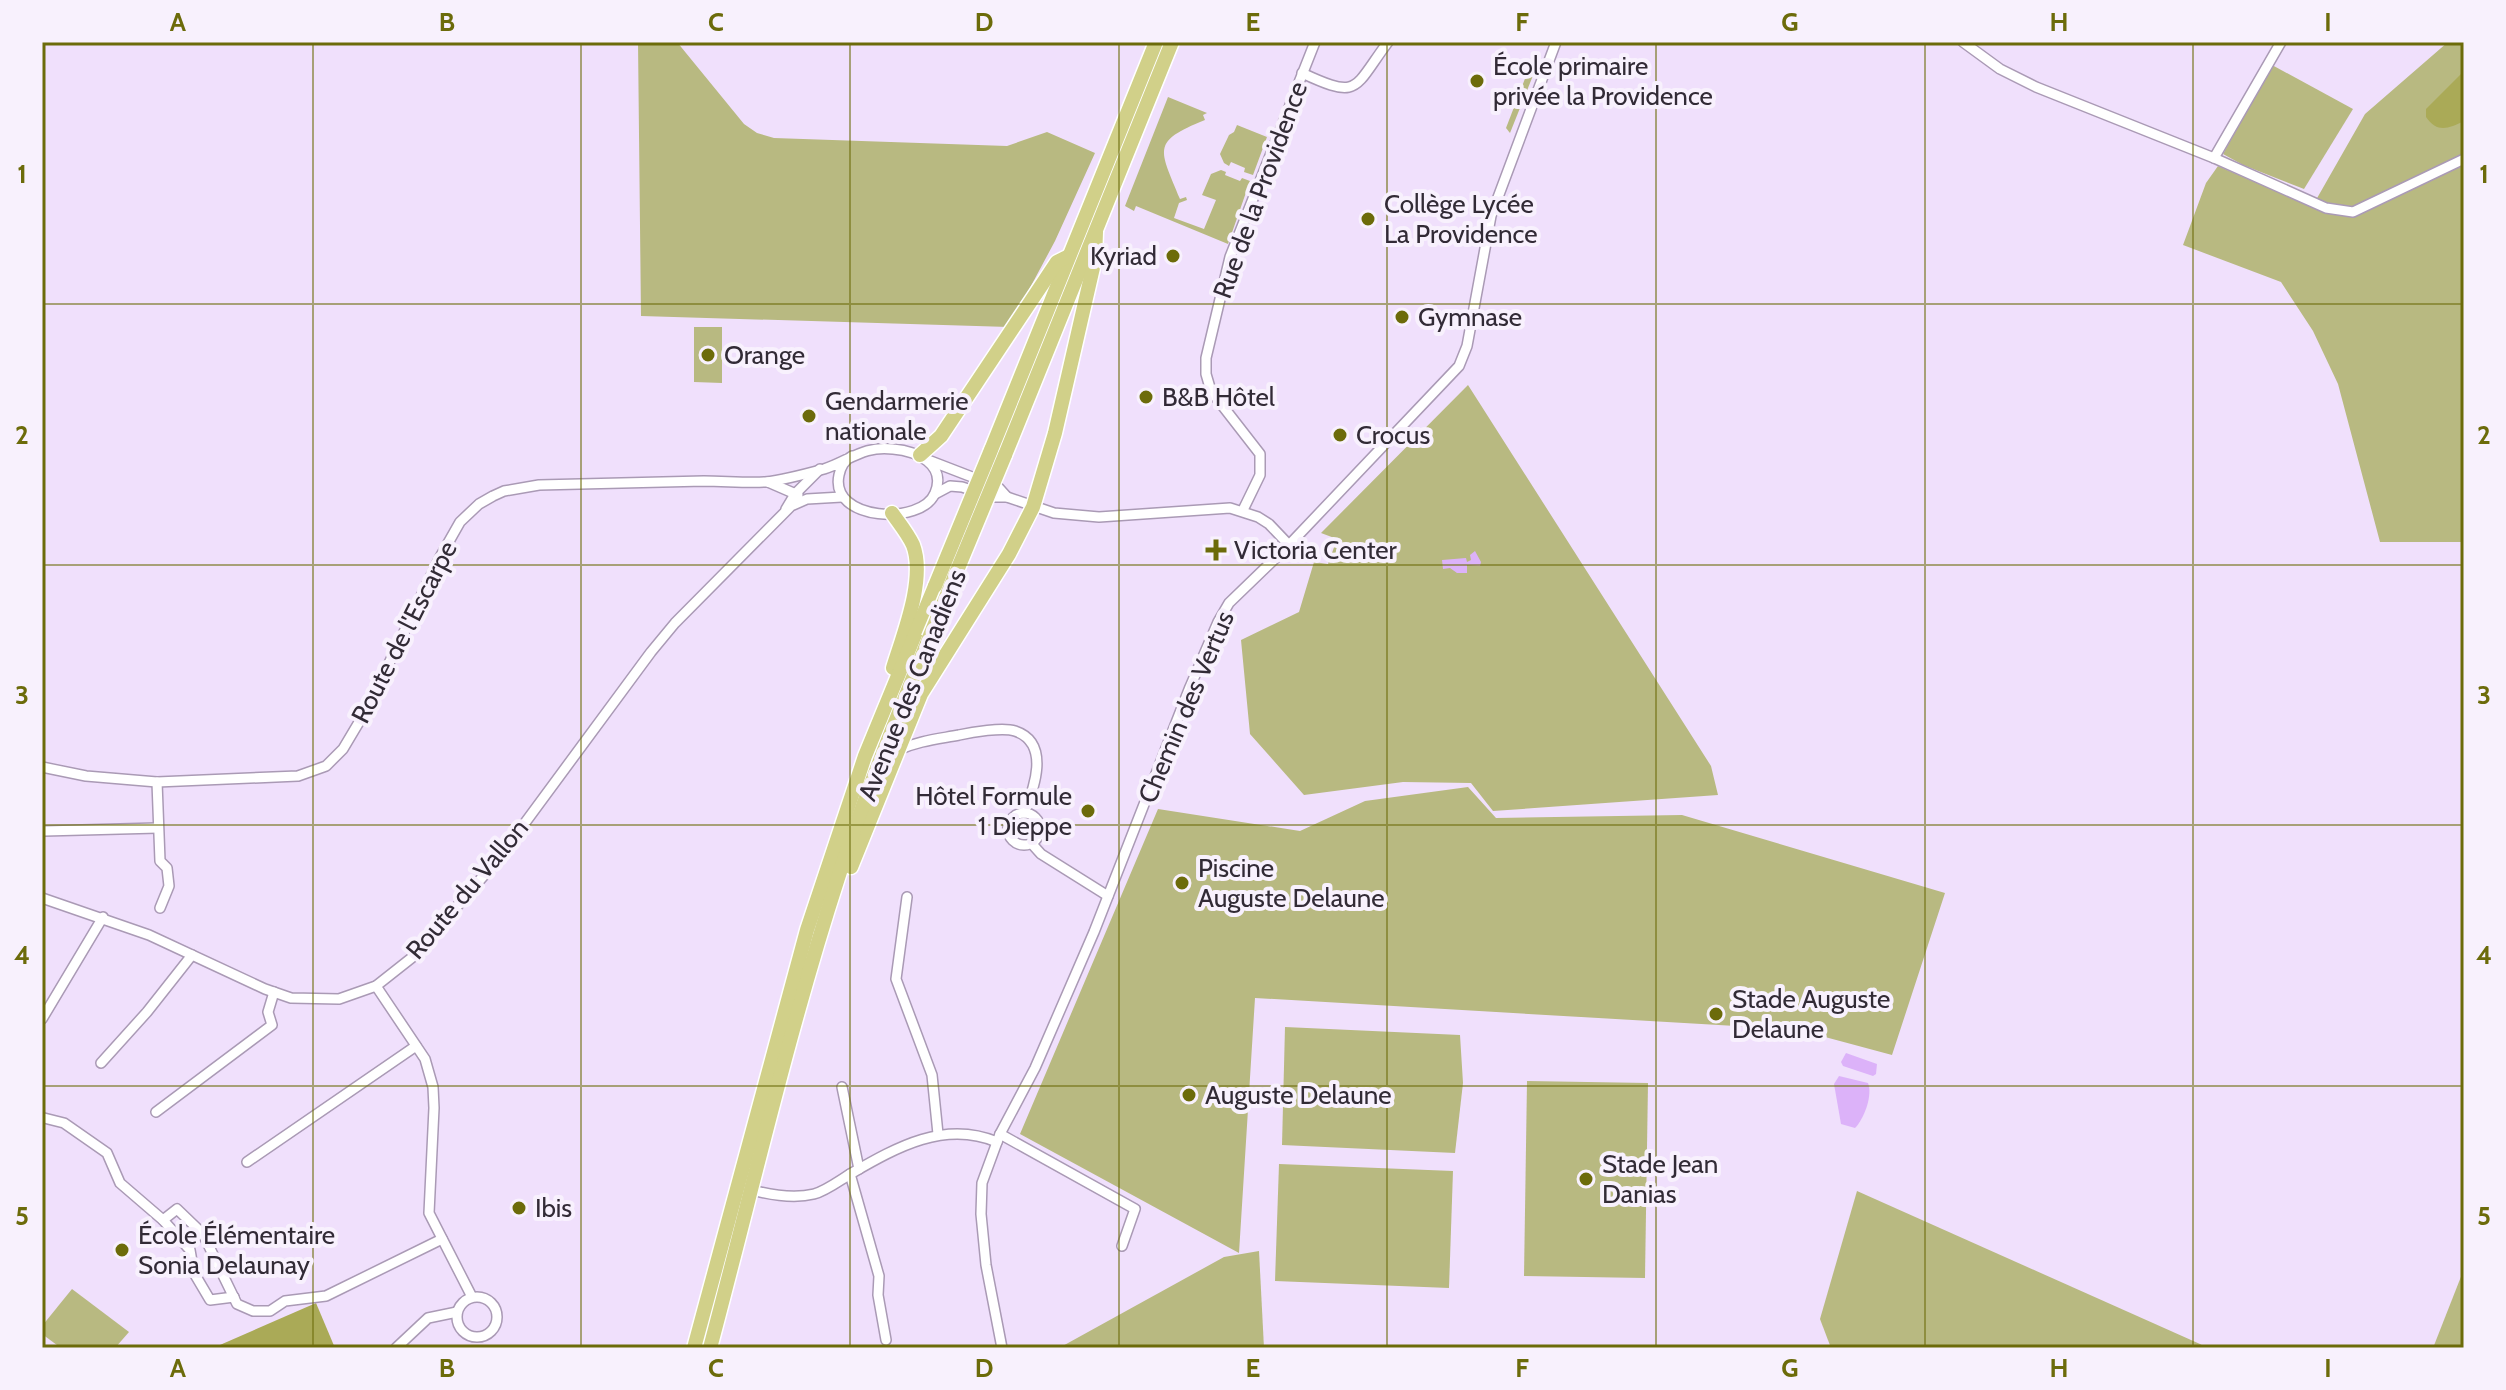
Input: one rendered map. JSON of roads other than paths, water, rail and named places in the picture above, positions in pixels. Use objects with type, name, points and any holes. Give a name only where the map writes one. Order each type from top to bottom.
[{"type":"main road","name":"Avenue des Canadiens","points":[[710,1348],[837,882],[884,748],[929,638],[1069,256],[1156,42]]},
{"type":"main road","name":"Avenue des Canadiens","points":[[694,1348],[807,930],[865,756],[935,586],[1096,232],[1172,42]]},
{"type":"main road","points":[[837,882],[849,870],[921,694],[1009,554],[1033,507],[1055,433],[1095,259],[1096,232]]},
{"type":"main road","points":[[924,458],[1057,262],[1069,256]]},
{"type":"main road","points":[[865,756],[909,615],[915,586],[913,545],[892,513]]},
{"type":"street","name":"Rue de la Providence","points":[[1243,510],[1260,475],[1260,454],[1211,391],[1206,358],[1230,257],[1315,42]]},
{"type":"street","points":[[1302,73],[1339,89],[1349,89],[1357,84],[1388,42]]},
{"type":"street","name":"Chemin des Vertus","points":[[1002,1348],[986,1265],[981,1214],[982,1183],[998,1138],[1035,1068],[1108,896],[1190,687],[1229,603],[1289,545],[1459,366],[1467,346],[1491,216],[1556,42]]},
{"type":"street","points":[[1963,42],[2000,69],[2036,87],[2214,158],[2326,208],[2353,212],[2464,159]]},
{"type":"street","points":[[2214,158],[2281,42]]},
{"type":"street","points":[[1007,497],[998,487],[889,448],[852,456],[841,466],[838,481],[846,502],[863,510],[892,513],[917,510],[950,486],[993,497],[1007,497],[1054,513],[1105,517],[1216,507],[1243,510],[1269,524],[1289,545]]},
{"type":"street","name":"Route de l'Escarpe","points":[[42,767],[86,776],[157,782],[298,776],[326,766],[343,749],[368,707],[460,522],[479,504],[504,491],[539,485],[768,482],[820,469],[852,456]]},
{"type":"street","points":[[924,458],[937,477],[935,494]]},
{"type":"street","points":[[781,515],[795,494],[820,469]]},
{"type":"street","name":"Route de l'Escarpe","points":[[768,482],[807,499]]},
{"type":"street","points":[[781,515],[791,506],[807,499],[842,497]]},
{"type":"street","name":"Route du Vallon","points":[[42,898],[103,917],[291,998],[339,999],[376,986],[414,956],[499,858],[675,623],[781,515]]},
{"type":"street","points":[[898,750],[914,743],[969,733],[1013,730],[1026,737],[1038,763],[1036,781],[1024,813],[1010,821],[1008,832],[1013,842],[1021,846],[1032,844],[1039,836],[1040,827],[1040,816],[1024,813]]},
{"type":"street","points":[[157,782],[160,861],[167,868],[169,886],[160,908]]},
{"type":"street","points":[[44,831],[158,828]]},
{"type":"street","points":[[1032,844],[1041,854],[1108,896]]},
{"type":"street","points":[[907,897],[896,979],[932,1075],[938,1134]]},
{"type":"street","points":[[42,1019],[103,917]]},
{"type":"street","points":[[101,1063],[192,955]]},
{"type":"street","points":[[376,986],[425,1059],[433,1087],[434,1117],[427,1199],[429,1213],[472,1297]]},
{"type":"street","points":[[156,1112],[272,1025],[268,1012],[274,992]]},
{"type":"street","points":[[247,1162],[416,1046]]},
{"type":"street","points":[[842,1087],[854,1172],[879,1276],[878,1295],[886,1340]]},
{"type":"street","points":[[44,1118],[64,1123],[107,1153],[120,1183],[163,1220],[190,1250],[194,1273],[210,1300],[234,1297]]},
{"type":"street","points":[[752,1190],[795,1196],[816,1194],[913,1141],[938,1134],[978,1134],[998,1138],[1135,1209],[1122,1246]]},
{"type":"street","points":[[163,1220],[177,1209],[203,1234],[237,1304],[253,1311],[270,1311],[285,1301],[326,1296],[442,1239]]},
{"type":"street","points":[[472,1297],[489,1301],[496,1310],[497,1321],[491,1332],[481,1337],[468,1335],[460,1328],[457,1312],[463,1302],[472,1297]]},
{"type":"street","points":[[396,1348],[428,1318],[457,1312]]},
{"type":"place","name":"École primaire privée la Providence","points":[[1477,81]]},
{"type":"place","name":"Collège Lycée La Providence","points":[[1368,219]]},
{"type":"place","name":"Kyriad","points":[[1173,256]]},
{"type":"place","name":"Gymnase","points":[[1402,317]]},
{"type":"place","name":"Orange","points":[[708,355]]},
{"type":"place","name":"B&B Hôtel","points":[[1146,397]]},
{"type":"place","name":"Gendarmerie nationale","points":[[809,416]]},
{"type":"place","name":"Crocus","points":[[1340,435]]},
{"type":"place","name":"Victoria Center","points":[[1216,550]]},
{"type":"place","name":"Hôtel Formule 1 Dieppe","points":[[1088,811]]},
{"type":"place","name":"Piscine Auguste Delaune","points":[[1182,883]]},
{"type":"place","name":"Stade Auguste Delaune","points":[[1716,1014]]},
{"type":"place","name":"Auguste Delaune","points":[[1189,1095]]},
{"type":"place","name":"Stade Jean Danias","points":[[1586,1179]]},
{"type":"place","name":"Ibis","points":[[519,1208]]},
{"type":"place","name":"École Élémentaire Sonia Delaunay","points":[[122,1250]]}]
